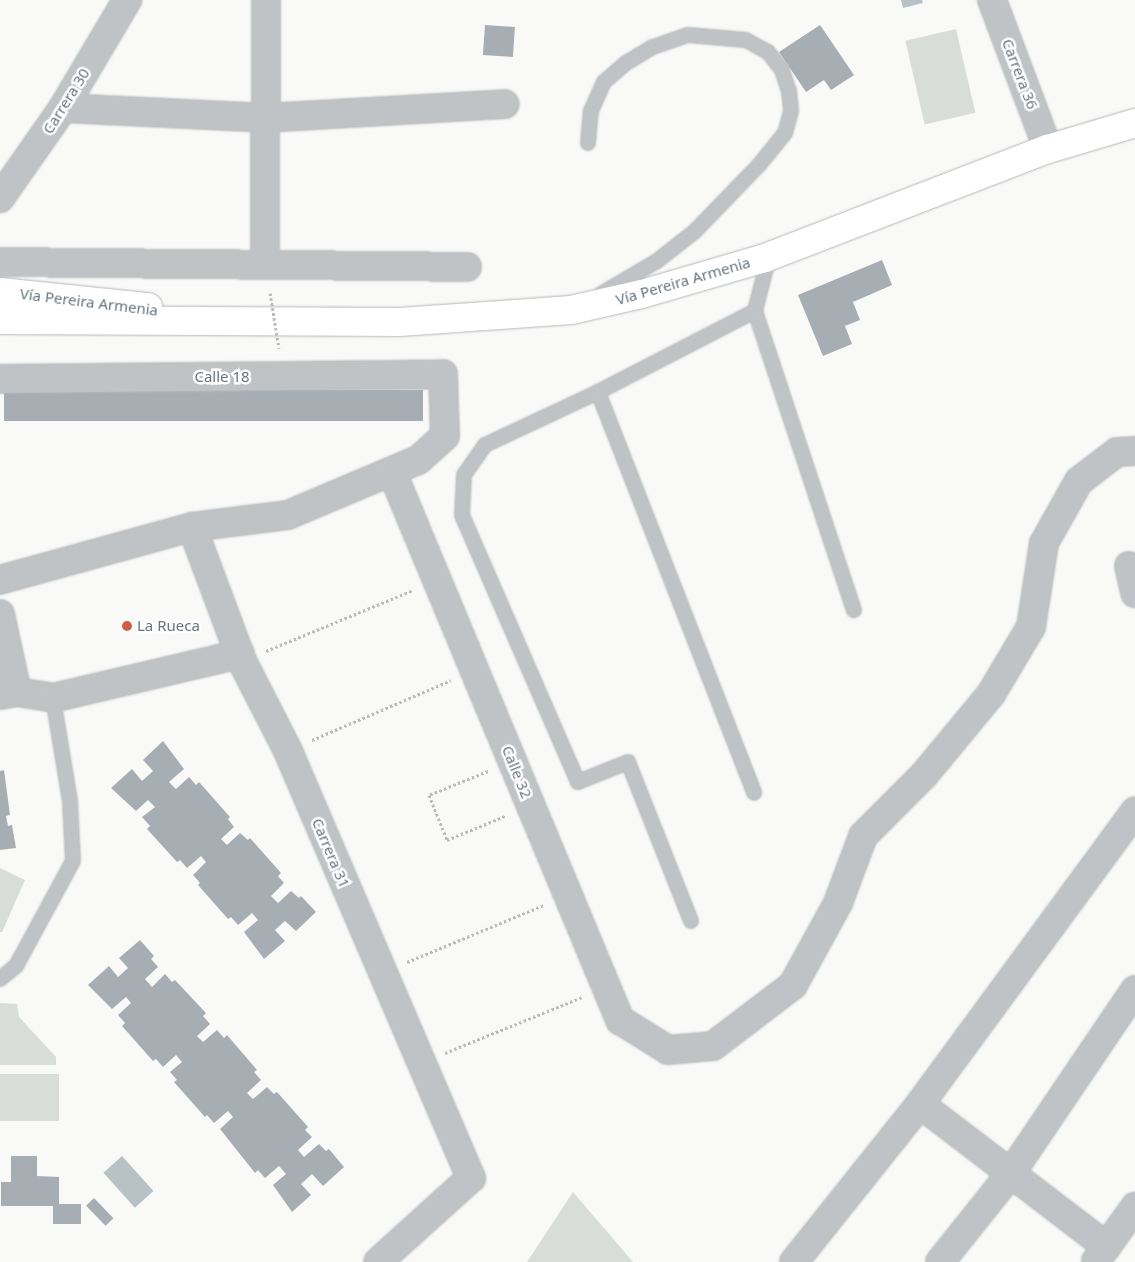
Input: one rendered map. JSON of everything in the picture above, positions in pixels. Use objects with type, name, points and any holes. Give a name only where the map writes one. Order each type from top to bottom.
[{"type":"main road","name":"Vía Pereira Armenia","points":[[0,320],[408,322],[571,310],[642,294],[769,256],[1048,149],[1135,123]]},
{"type":"main road","name":"Vía Pereira Armenia","points":[[0,292],[140,305],[207,322]]},
{"type":"street","name":"Carrera 30","points":[[0,198],[63,108],[126,0]]},
{"type":"street","points":[[265,263],[264,118],[266,0]]},
{"type":"street","name":"Carrera 36","points":[[992,0],[1048,149]]},
{"type":"street","points":[[63,108],[264,118],[505,104]]},
{"type":"street","points":[[0,262],[467,266]]},
{"type":"street","name":"Calle 18","points":[[0,379],[443,374],[445,436],[418,460],[392,472]]},
{"type":"street","name":"Calle 32","points":[[392,472],[620,1020],[668,1050],[713,1046],[793,985],[838,903],[863,836],[924,775],[991,694],[1031,627],[1044,543],[1080,481],[1117,452],[1135,451]]},
{"type":"street","points":[[0,580],[192,527],[288,515],[392,472]]},
{"type":"street","name":"Carrera 31","points":[[192,527],[241,657],[288,751],[420,1064],[471,1178],[378,1262]]},
{"type":"street","points":[[1128,566],[1135,593]]},
{"type":"street","points":[[0,614],[9,693],[53,698],[241,657]]},
{"type":"street","points":[[794,1262],[920,1104],[1135,811]]},
{"type":"street","points":[[940,1262],[1011,1173],[1135,990]]},
{"type":"street","points":[[920,1104],[1011,1173],[1101,1255],[1135,1207]]},
{"type":"lane","points":[[571,310],[656,261],[694,232],[758,165],[784,133],[791,111],[789,92],[782,70],[768,52],[746,40],[688,36],[653,47],[626,63],[604,82],[591,111],[588,143]]},
{"type":"lane","points":[[769,256],[756,311],[854,610]]},
{"type":"lane","points":[[691,921],[628,762],[578,782],[462,515],[464,475],[485,445],[598,392],[756,311]]},
{"type":"lane","points":[[598,392],[754,793]]},
{"type":"lane","points":[[0,979],[16,966],[73,861],[70,800],[53,698]]},
{"type":"path","points":[[270,293],[279,348]]},
{"type":"path","points":[[241,657],[437,580]]},
{"type":"path","points":[[288,751],[474,670]]},
{"type":"path","points":[[512,761],[429,795],[447,840],[530,806]]},
{"type":"path","points":[[382,972],[568,896]]},
{"type":"path","points":[[420,1064],[606,987]]},
{"type":"shaded area","points":[[901,0],[922,0],[923,3],[903,8]]},
{"type":"shaded area","points":[[956,29],[975,113],[925,124],[905,41]]},
{"type":"shaded area","points":[[0,868],[25,880],[2,932],[0,932]]},
{"type":"shaded area","points":[[0,1003],[17,1004],[19,1017],[56,1057],[56,1065],[0,1065]]},
{"type":"shaded area","points":[[0,1074],[59,1074],[59,1121],[0,1121]]},
{"type":"shaded area","points":[[122,1156],[153,1191],[135,1208],[103,1173]]},
{"type":"shaded area","points":[[573,1192],[633,1262],[527,1262]]},
{"type":"building","points":[[485,25],[515,27],[513,57],[483,55]]},
{"type":"building","points":[[820,25],[854,75],[831,90],[824,80],[806,92],[779,52]]},
{"type":"building","points":[[882,260],[892,285],[853,302],[860,320],[845,326],[852,344],[823,356],[798,295]]},
{"type":"building","points":[[4,390],[423,390],[423,421],[4,421]]},
{"type":"building","points":[[163,741],[184,769],[169,782],[176,789],[189,777],[196,785],[199,782],[230,817],[228,819],[234,827],[221,839],[227,845],[240,833],[248,840],[250,838],[281,873],[278,876],[284,883],[271,896],[278,903],[291,891],[299,898],[301,896],[316,912],[296,931],[285,921],[275,930],[285,941],[264,959],[244,932],[258,920],[252,913],[238,925],[231,917],[228,919],[198,885],[200,883],[193,875],[206,862],[201,856],[187,868],[180,860],[177,862],[147,829],[150,826],[142,817],[155,807],[148,800],[136,811],[111,788],[132,769],[142,781],[153,771],[143,760]]},
{"type":"building","points":[[4,770],[10,815],[6,816],[8,826],[12,825],[16,848],[0,850],[0,771]]},
{"type":"building","points":[[140,940],[154,956],[151,959],[158,967],[145,979],[152,987],[165,974],[172,982],[175,980],[206,1013],[203,1016],[210,1024],[197,1036],[203,1042],[217,1030],[224,1038],[227,1035],[257,1070],[254,1072],[261,1080],[247,1093],[253,1099],[267,1087],[274,1094],[277,1092],[308,1127],[305,1130],[312,1137],[298,1150],[304,1157],[319,1144],[326,1151],[329,1149],[344,1167],[323,1186],[312,1174],[301,1184],[311,1195],[292,1212],[273,1185],[286,1174],[279,1166],[265,1178],[258,1170],[255,1173],[220,1129],[233,1117],[228,1111],[214,1123],[207,1115],[205,1117],[174,1082],[177,1080],[170,1072],[182,1062],[176,1055],[163,1067],[156,1059],[153,1061],[122,1026],[125,1023],[118,1015],[131,1003],[126,997],[112,1009],[88,985],[109,966],[118,977],[128,968],[119,958]]},
{"type":"building","points":[[11,1156],[37,1156],[37,1176],[59,1177],[59,1204],[81,1204],[81,1224],[53,1224],[53,1206],[1,1206],[1,1182],[11,1182]]},
{"type":"building","points":[[94,1198],[113,1218],[106,1226],[86,1206]]},
{"type":"place","name":"La Rueca","points":[[127,626]]}]
